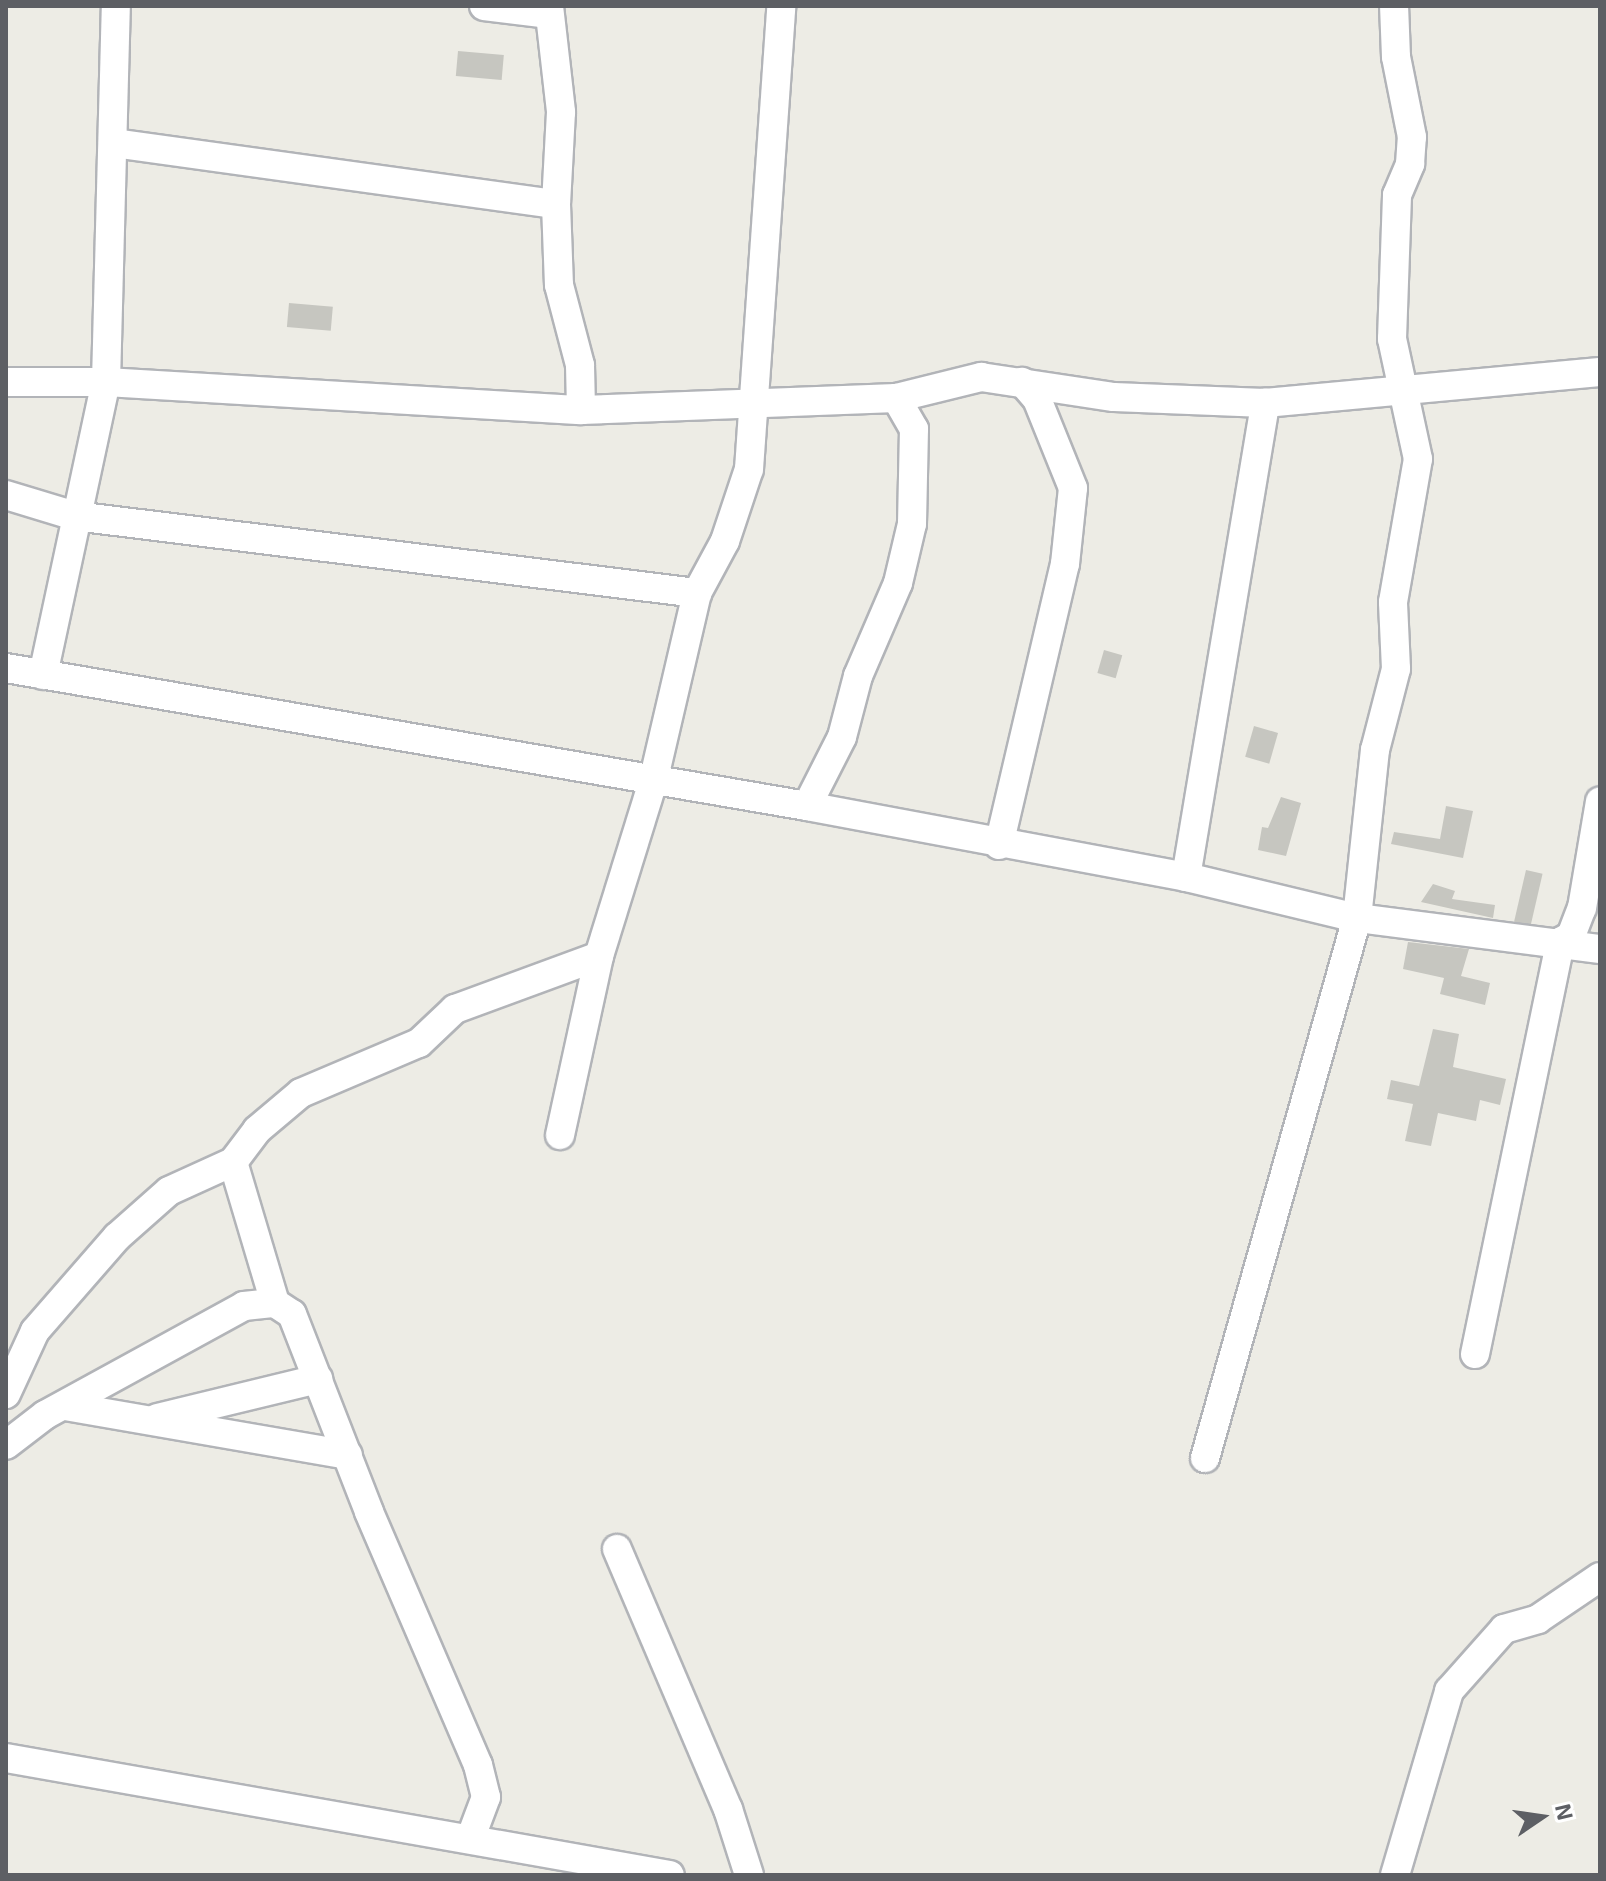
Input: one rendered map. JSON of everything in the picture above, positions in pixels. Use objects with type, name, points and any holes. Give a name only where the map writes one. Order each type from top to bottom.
[{"type":"street","points":[[43,675],[106,382],[116,6]]},
{"type":"street","points":[[484,6],[548,10],[561,112],[556,204],[559,285],[580,365],[581,410]]},
{"type":"street","points":[[560,1135],[599,956],[653,782],[697,593],[725,541],[749,469],[781,6]]},
{"type":"street","points":[[1205,1458],[1357,918],[1375,750],[1396,669],[1393,602],[1416,486],[1411,410],[1401,392],[1391,288],[1397,195],[1410,164],[1412,137],[1396,57],[1394,6]]},
{"type":"street","points":[[114,143],[556,204]]},
{"type":"street","points":[[6,382],[106,382],[581,410],[896,398],[981,377],[1114,397],[1265,403],[1600,372]]},
{"type":"street","points":[[999,845],[1065,564],[1073,488],[1037,399],[1022,382]]},
{"type":"street","points":[[807,806],[842,737],[858,676],[898,583],[912,524],[914,429],[896,398]]},
{"type":"street","points":[[1186,877],[1265,403]]},
{"type":"street","points":[[6,495],[75,516],[697,593]]},
{"type":"street","points":[[6,668],[653,782],[807,806],[999,845],[1186,877],[1357,918],[1600,949]]},
{"type":"street","points":[[1475,1354],[1560,942],[1571,936],[1582,908],[1600,802]]},
{"type":"street","points":[[6,1394],[35,1331],[117,1237],[169,1191],[233,1162],[257,1130],[301,1093],[419,1043],[455,1009],[599,956]]},
{"type":"street","points":[[233,1162],[275,1303]]},
{"type":"street","points":[[6,1445],[55,1410],[244,1306],[275,1303],[292,1314],[478,1765],[486,1797],[471,1837]]},
{"type":"street","points":[[149,1421],[318,1379]]},
{"type":"street","points":[[6,1408],[55,1410],[149,1421],[348,1455]]},
{"type":"street","points":[[617,1549],[728,1809],[749,1875]]},
{"type":"street","points":[[1395,1875],[1449,1691],[1504,1629],[1538,1619],[1600,1577]]},
{"type":"street","points":[[6,1758],[471,1837],[670,1875]]},
{"type":"building","points":[[458,51],[504,55],[502,80],[456,76]]},
{"type":"building","points":[[289,303],[333,307],[331,331],[287,327]]},
{"type":"building","points":[[1104,650],[1122,655],[1116,678],[1097,673]]},
{"type":"building","points":[[1254,726],[1278,733],[1269,764],[1245,757]]},
{"type":"building","points":[[1281,797],[1301,803],[1286,856],[1258,850],[1262,827],[1268,828]]},
{"type":"building","points":[[1446,806],[1473,811],[1463,858],[1391,844],[1394,832],[1440,839]]},
{"type":"building","points":[[1526,870],[1543,874],[1531,925],[1514,922]]},
{"type":"building","points":[[1433,884],[1455,891],[1452,899],[1495,905],[1493,918],[1421,902]]},
{"type":"building","points":[[1408,942],[1469,949],[1461,976],[1490,983],[1485,1005],[1440,994],[1444,978],[1403,969]]},
{"type":"building","points":[[1433,1029],[1459,1034],[1453,1067],[1506,1079],[1500,1105],[1480,1100],[1476,1121],[1438,1113],[1431,1146],[1405,1141],[1413,1104],[1387,1099],[1391,1080],[1419,1086]]}]
